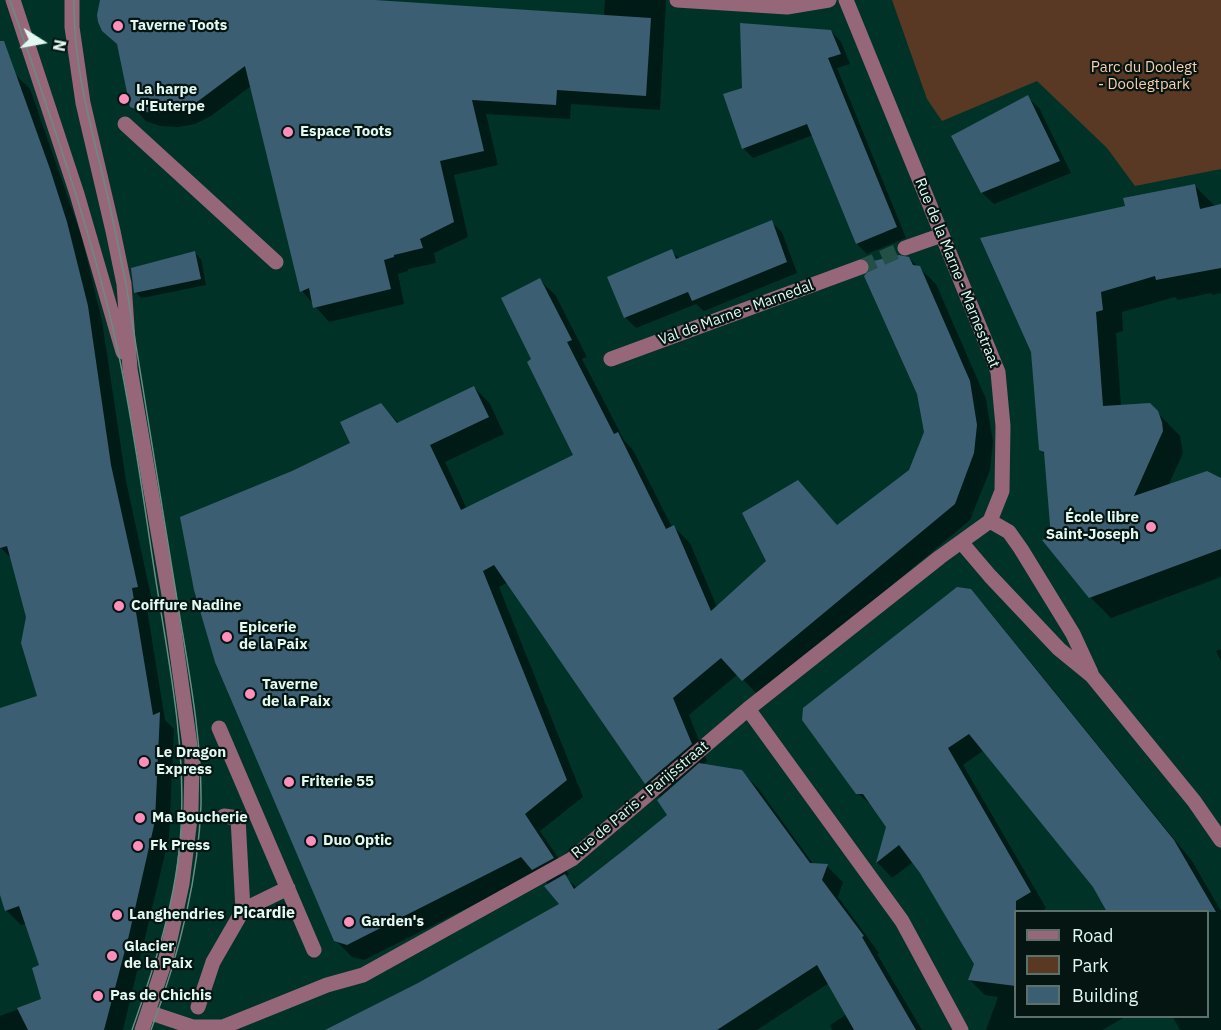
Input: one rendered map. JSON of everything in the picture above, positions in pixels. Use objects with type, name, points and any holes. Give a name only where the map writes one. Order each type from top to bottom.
[{"type":"street","points":[[13,0],[77,194],[116,330],[130,369]]},
{"type":"street","points":[[72,0],[73,36],[82,103],[124,284],[130,369],[169,595],[192,760],[191,810],[182,884],[166,958],[142,1030]]},
{"type":"street","points":[[677,0],[787,7],[829,0]]},
{"type":"street","name":"Rue de la Marne - Marnestraat","points":[[846,0],[998,372],[1003,426],[1002,491],[990,521]]},
{"type":"street","points":[[124,124],[276,262]]},
{"type":"street","points":[[905,248],[942,235]]},
{"type":"street","name":"Val de Marne - Marnedal","points":[[611,359],[861,267]]},
{"type":"street","points":[[1092,676],[1073,634],[1009,532],[990,521],[961,542],[1059,649],[1092,676],[1194,801],[1221,840]]},
{"type":"street","name":"Rue de Paris - Parijsstraat","points":[[148,1012],[193,1027],[223,1027],[327,985],[363,975],[572,859],[748,709],[961,542]]},
{"type":"street","points":[[748,709],[902,921],[961,1030]]},
{"type":"street","points":[[219,728],[314,950]]},
{"type":"street","points":[[198,1007],[203,974],[213,962],[243,910],[238,818],[224,816]]},
{"type":"street","points":[[243,910],[288,888]]},
{"type":"green space","name":"Parc du Doolegt - Doolegtpark","points":[[892,0],[1221,0],[1221,169],[1135,186],[1107,148],[1037,81],[942,121],[927,99]]},
{"type":"building","points":[[100,0],[375,0],[651,18],[646,96],[557,90],[556,105],[472,100],[484,151],[440,161],[454,222],[420,239],[423,248],[394,255],[384,260],[391,289],[313,308],[309,288],[300,292],[245,66],[197,102],[180,110],[162,113],[144,112],[130,107],[117,44],[102,31],[98,22]]},
{"type":"building","points":[[740,23],[831,30],[841,54],[828,58],[897,227],[856,244],[807,124],[742,149],[723,94],[742,88]]},
{"type":"building","points":[[0,41],[4,41],[50,169],[67,222],[88,306],[111,465],[138,587],[132,588],[153,715],[160,712],[155,821],[104,1030],[28,1030],[17,1008],[41,999],[32,968],[39,965],[19,906],[5,911],[0,895],[0,708],[37,696],[21,643],[26,617],[7,546],[0,548]]},
{"type":"building","points":[[1028,95],[1060,161],[981,193],[951,136]]},
{"type":"building","points":[[1195,184],[1200,209],[1221,204],[1221,268],[1156,280],[1155,276],[1101,292],[1103,310],[1096,312],[1103,406],[1150,403],[1158,411],[1162,422],[1163,431],[1134,496],[1207,471],[1221,478],[1221,549],[1089,598],[1042,540],[1051,537],[1044,452],[1039,450],[1031,352],[980,238],[1125,206],[1123,198]]},
{"type":"building","points":[[772,220],[787,262],[692,301],[688,292],[624,318],[607,277],[672,249],[676,259]]},
{"type":"building","points":[[195,251],[201,279],[134,293],[131,268]]},
{"type":"building","points":[[899,255],[909,257],[913,265],[920,266],[970,381],[977,425],[974,453],[955,504],[742,681],[721,658],[673,698],[692,744],[645,784],[494,565],[483,571],[567,780],[525,814],[554,858],[532,870],[521,857],[347,945],[334,941],[215,662],[194,590],[180,517],[292,471],[350,443],[340,422],[381,403],[397,423],[474,386],[489,417],[430,445],[461,510],[573,455],[527,362],[531,359],[501,298],[540,278],[572,340],[567,342],[614,434],[618,432],[666,529],[674,525],[711,611],[766,561],[742,513],[798,480],[837,525],[909,470],[924,432],[917,394],[864,276],[870,269],[869,262]]},
{"type":"building","points":[[957,587],[971,589],[1174,840],[1216,912],[1209,912],[1209,910],[1106,910],[1093,887],[969,734],[948,748],[1031,892],[1016,901],[1016,910],[1014,910],[1014,986],[968,980],[974,964],[920,873],[899,845],[876,863],[886,827],[863,794],[856,794],[802,720],[803,708]]},
{"type":"building","points":[[699,763],[742,770],[810,863],[828,864],[822,880],[864,936],[862,937],[916,1030],[854,1030],[817,965],[717,1030],[325,1030],[418,983],[559,904],[544,886],[565,874],[574,889],[624,850],[667,815],[657,800]]},
{"type":"tunnel","points":[[861,267],[905,248]]},
{"type":"tram line","points":[[10,0],[69,174],[108,306],[134,437],[179,736],[182,798],[179,855],[175,881],[164,931],[132,1030]]},
{"type":"tram line","points":[[74,0],[79,70],[126,284],[189,672],[201,778],[199,834],[191,891],[178,948],[151,1030]]},
{"type":"place","name":"Taverne Toots","points":[[118,26]]},
{"type":"place","name":"La harpe d'Euterpe","points":[[124,99]]},
{"type":"place","name":"Espace Toots","points":[[288,132]]},
{"type":"place","name":"École libre Saint-Joseph","points":[[1151,527]]},
{"type":"place","name":"Coiffure Nadine","points":[[119,606]]},
{"type":"place","name":"Epicerie de la Paix","points":[[227,637]]},
{"type":"place","name":"Taverne de la Paix","points":[[250,694]]},
{"type":"place","name":"Le Dragon Express","points":[[144,762]]},
{"type":"place","name":"Friterie 55","points":[[289,782]]},
{"type":"place","name":"Ma Boucherie","points":[[140,818]]},
{"type":"place","name":"Duo Optic","points":[[311,841]]},
{"type":"place","name":"Fk Press","points":[[138,846]]},
{"type":"place","name":"Langhendries","points":[[117,915]]},
{"type":"place","name":"Garden's","points":[[349,922]]},
{"type":"place","name":"Glacier de la Paix","points":[[112,956]]},
{"type":"place","name":"Pas de Chichis","points":[[98,996]]},
{"type":"district","name":"Picardie","points":[[264,913]]}]
